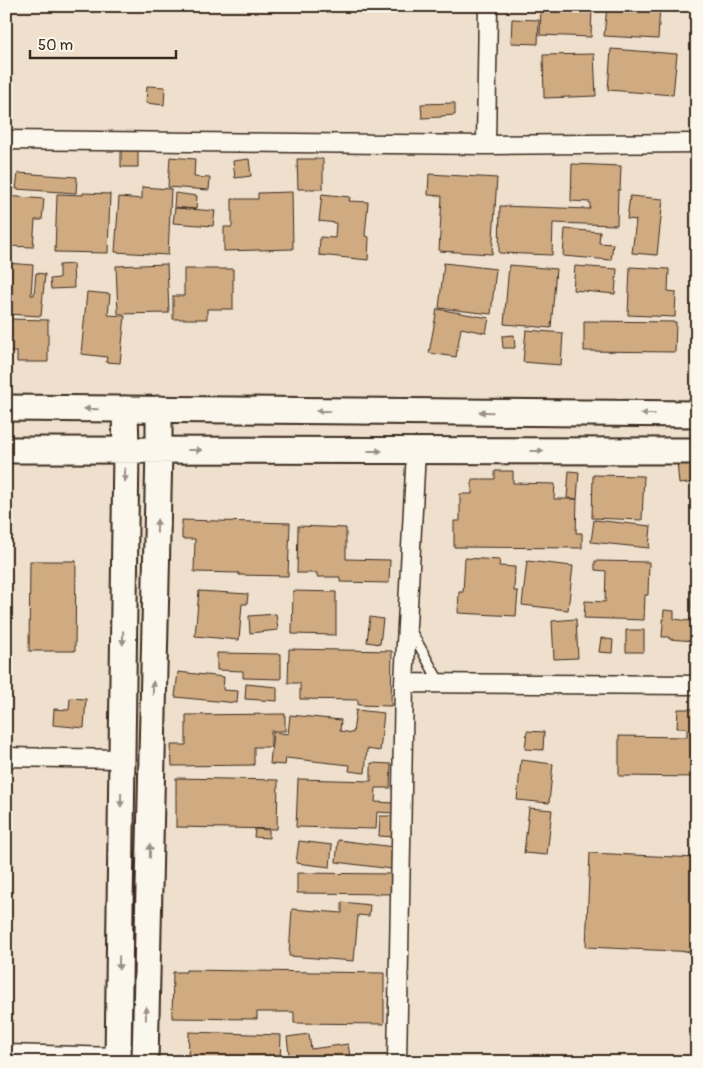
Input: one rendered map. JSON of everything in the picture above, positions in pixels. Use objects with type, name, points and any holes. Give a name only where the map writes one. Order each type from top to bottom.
[{"type":"street","points":[[486,145],[488,6]]},
{"type":"street","points":[[6,140],[486,145],[697,143]]},
{"type":"street","points":[[6,408],[697,414]]},
{"type":"street","points":[[6,1054],[118,1059],[125,409]]},
{"type":"street","points":[[145,1062],[159,409]]},
{"type":"street","points":[[6,450],[697,451]]},
{"type":"street","points":[[397,1062],[404,683],[416,451]]},
{"type":"street","points":[[404,683],[697,685]]},
{"type":"street","points":[[6,757],[122,759]]},
{"type":"lane","points":[[407,625],[440,683]]},
{"type":"building","points":[[541,6],[592,6],[591,37],[540,35]]},
{"type":"building","points":[[607,6],[660,6],[658,39],[604,36]]},
{"type":"building","points":[[512,19],[539,20],[538,44],[511,43]]},
{"type":"building","points":[[611,49],[677,54],[673,95],[608,90]]},
{"type":"building","points":[[594,54],[596,96],[544,98],[543,55]]},
{"type":"building","points":[[147,86],[165,87],[164,105],[146,103]]},
{"type":"building","points":[[455,103],[455,115],[422,118],[421,104]]},
{"type":"building","points":[[121,150],[138,150],[138,167],[121,167]]},
{"type":"building","points":[[170,157],[195,159],[194,177],[210,178],[209,190],[168,187]]},
{"type":"building","points":[[249,159],[251,176],[235,178],[233,161]]},
{"type":"building","points":[[297,159],[323,159],[323,189],[298,189]]},
{"type":"building","points":[[572,164],[621,166],[617,225],[553,223],[552,255],[499,253],[500,206],[590,209],[590,202],[571,201]]},
{"type":"building","points":[[18,173],[77,177],[76,193],[16,189]]},
{"type":"building","points":[[429,174],[497,178],[492,254],[439,251],[442,196],[428,195]]},
{"type":"building","points":[[142,187],[171,189],[168,255],[115,252],[119,197],[142,199]]},
{"type":"building","points":[[292,192],[293,249],[224,251],[224,227],[232,227],[232,199],[258,199],[258,193]]},
{"type":"building","points":[[83,193],[110,194],[108,253],[55,252],[57,194],[83,195]]},
{"type":"building","points":[[175,193],[197,196],[196,209],[174,207]]},
{"type":"building","points":[[322,194],[350,197],[349,201],[368,202],[365,236],[369,237],[368,260],[319,255],[320,237],[335,238],[336,223],[319,221]]},
{"type":"building","points":[[6,196],[44,199],[42,220],[35,220],[33,247],[6,246]]},
{"type":"building","points":[[630,196],[663,199],[657,255],[632,253],[636,220],[627,219]]},
{"type":"building","points":[[175,208],[215,211],[213,226],[173,223]]},
{"type":"building","points":[[565,229],[600,232],[599,243],[613,244],[611,260],[563,256]]},
{"type":"building","points":[[6,263],[33,265],[31,295],[34,295],[36,273],[45,274],[41,316],[6,314]]},
{"type":"building","points":[[444,263],[496,269],[491,314],[439,308]]},
{"type":"building","points":[[73,264],[74,288],[51,289],[50,279],[59,278],[59,265]]},
{"type":"building","points":[[167,264],[169,313],[118,314],[116,266]]},
{"type":"building","points":[[509,265],[556,269],[551,328],[504,324]]},
{"type":"building","points":[[575,266],[617,269],[615,294],[573,290]]},
{"type":"building","points":[[630,267],[669,269],[668,291],[676,292],[675,317],[628,315]]},
{"type":"building","points":[[184,269],[233,269],[233,309],[207,309],[207,319],[173,319],[173,296],[184,296]]},
{"type":"building","points":[[87,292],[110,294],[108,315],[125,316],[120,363],[106,362],[107,357],[81,354]]},
{"type":"building","points":[[437,309],[489,318],[486,333],[461,328],[456,357],[429,353]]},
{"type":"building","points":[[6,319],[48,320],[48,362],[17,362],[17,352],[6,352]]},
{"type":"building","points":[[584,321],[676,322],[675,352],[584,351]]},
{"type":"building","points":[[526,330],[563,333],[561,365],[523,362]]},
{"type":"building","points":[[514,335],[515,348],[503,348],[502,336]]},
{"type":"building","points":[[695,459],[697,482],[679,484],[677,461]]},
{"type":"building","points":[[495,471],[513,471],[513,483],[555,484],[554,499],[577,499],[576,533],[582,533],[582,548],[454,547],[454,521],[460,521],[460,494],[472,494],[472,479],[495,479]]},
{"type":"building","points":[[569,471],[579,472],[577,499],[567,498]]},
{"type":"building","points":[[593,475],[644,476],[642,520],[592,518]]},
{"type":"building","points":[[182,520],[290,523],[288,576],[194,572],[195,539],[182,539]]},
{"type":"building","points":[[594,520],[651,526],[649,548],[591,542]]},
{"type":"building","points":[[298,526],[346,528],[346,559],[390,560],[389,583],[340,582],[340,577],[317,577],[317,573],[297,573]]},
{"type":"building","points":[[465,558],[500,560],[499,566],[515,567],[514,591],[518,591],[516,616],[458,613],[459,592],[463,592]]},
{"type":"building","points":[[30,561],[76,561],[75,651],[29,651]]},
{"type":"building","points":[[527,561],[573,566],[568,610],[522,605]]},
{"type":"building","points":[[595,561],[649,562],[648,595],[645,595],[644,620],[584,618],[585,601],[605,602],[606,571],[595,570]]},
{"type":"building","points":[[692,589],[697,589],[697,609],[691,609]]},
{"type":"building","points":[[199,591],[248,594],[247,604],[242,604],[239,640],[195,636]]},
{"type":"building","points":[[293,591],[336,592],[336,635],[292,634]]},
{"type":"building","points":[[664,610],[674,611],[674,619],[690,621],[691,612],[697,613],[697,650],[693,650],[694,641],[662,637]]},
{"type":"building","points":[[276,614],[278,630],[250,633],[249,616]]},
{"type":"building","points":[[370,617],[383,619],[380,644],[367,642]]},
{"type":"building","points":[[576,619],[578,658],[554,659],[552,621]]},
{"type":"building","points":[[626,630],[644,630],[644,652],[626,652]]},
{"type":"building","points":[[601,638],[613,640],[612,653],[599,652]]},
{"type":"building","points":[[289,649],[392,651],[391,706],[358,705],[358,700],[300,699],[300,683],[288,683]]},
{"type":"building","points":[[217,653],[281,654],[281,679],[243,678],[243,671],[217,670]]},
{"type":"building","points":[[178,672],[224,677],[223,690],[238,691],[237,703],[175,697]]},
{"type":"building","points":[[246,684],[277,687],[277,701],[245,699]]},
{"type":"building","points":[[70,698],[86,699],[84,728],[53,725],[54,709],[69,710]]},
{"type":"building","points":[[678,709],[697,709],[697,777],[619,776],[619,736],[687,737],[687,728],[677,728]]},
{"type":"building","points":[[356,710],[384,713],[380,751],[367,749],[365,773],[349,771],[350,765],[286,758],[285,765],[270,764],[273,732],[288,734],[290,715],[341,720],[340,731],[353,733]]},
{"type":"building","points":[[285,714],[285,731],[271,731],[271,747],[254,747],[254,765],[172,766],[171,745],[186,745],[186,715]]},
{"type":"building","points":[[527,731],[544,732],[543,750],[525,749]]},
{"type":"building","points":[[521,760],[553,764],[549,803],[517,800]]},
{"type":"building","points":[[371,763],[391,764],[390,788],[376,788],[375,802],[395,803],[394,813],[377,812],[376,829],[296,827],[298,779],[371,781]]},
{"type":"building","points":[[176,778],[278,780],[277,829],[176,827]]},
{"type":"building","points":[[529,808],[552,810],[547,855],[524,853]]},
{"type":"building","points":[[380,816],[396,816],[395,837],[379,836]]},
{"type":"building","points":[[255,829],[269,830],[269,838],[254,837]]},
{"type":"building","points":[[338,840],[394,847],[392,869],[336,862]]},
{"type":"building","points":[[299,841],[332,845],[330,867],[296,863]]},
{"type":"building","points":[[590,853],[697,858],[697,952],[586,947]]},
{"type":"building","points":[[297,873],[393,874],[393,894],[297,893]]},
{"type":"building","points":[[342,902],[370,905],[369,916],[358,915],[354,961],[289,956],[292,909],[342,913]]},
{"type":"building","points":[[186,970],[384,973],[384,1024],[294,1023],[294,1012],[257,1012],[257,1019],[172,1018],[173,972],[186,972]]},
{"type":"building","points":[[189,1032],[281,1035],[280,1062],[188,1062]]},
{"type":"building","points":[[309,1034],[311,1049],[348,1044],[351,1062],[290,1062],[287,1037]]}]
